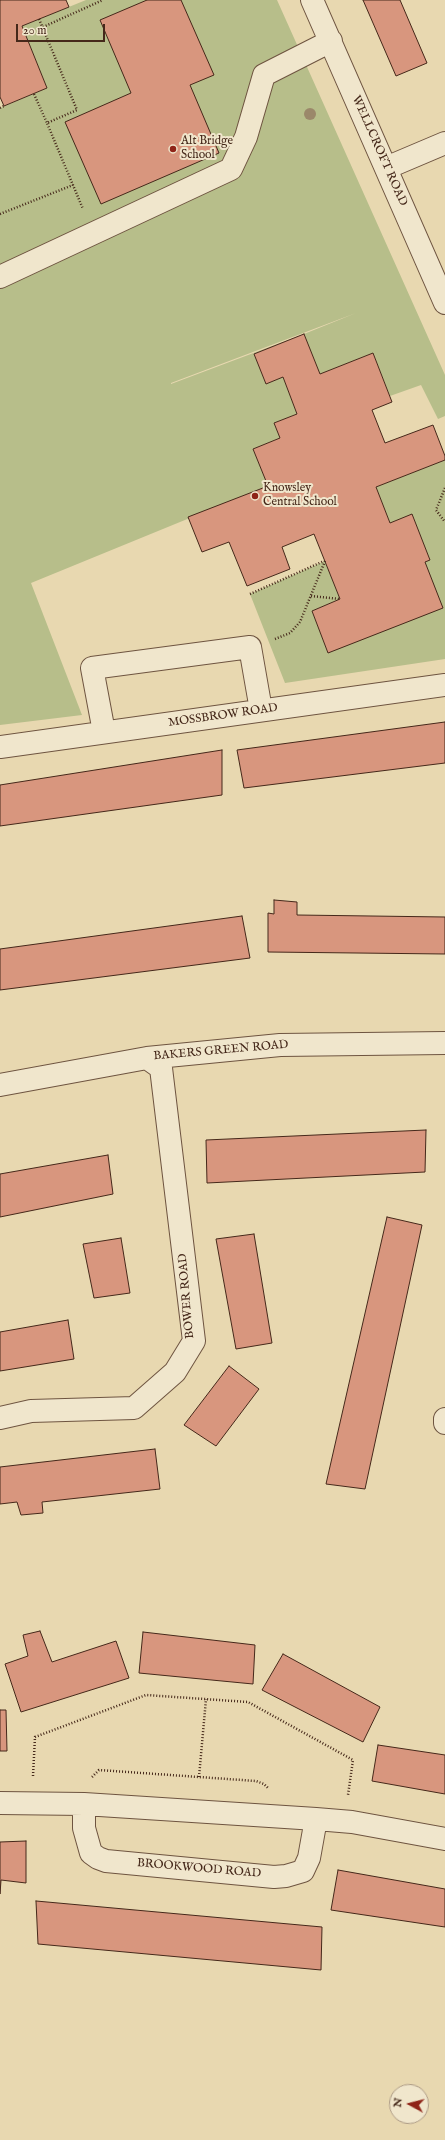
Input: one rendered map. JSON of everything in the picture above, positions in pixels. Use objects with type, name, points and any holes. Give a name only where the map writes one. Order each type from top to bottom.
[{"type":"street","name":"WELLCROFT ROAD","points":[[312,0],[445,303]]},
{"type":"street","points":[[0,277],[231,169],[246,137],[264,75],[331,41]]},
{"type":"street","points":[[386,168],[445,143]]},
{"type":"street","points":[[104,732],[92,668],[250,647],[261,710]]},
{"type":"street","name":"MOSSBROW ROAD","points":[[0,747],[445,685]]},
{"type":"street","name":"BAKERS GREEN ROAD","points":[[0,1085],[147,1058],[280,1045],[445,1043]]},
{"type":"street","name":"BOWER ROAD","points":[[0,1418],[32,1411],[134,1408],[175,1372],[194,1341],[161,1068],[147,1058]]},
{"type":"street","points":[[445,1418],[445,1423]]},
{"type":"street","points":[[0,1803],[84,1804],[344,1821],[445,1839]]},
{"type":"street","name":"BROOKWOOD ROAD","points":[[84,1804],[84,1828],[91,1853],[98,1858],[106,1861],[274,1876],[286,1876],[303,1871],[309,1858],[316,1819]]},
{"type":"path","points":[[43,27],[103,0]]},
{"type":"path","points":[[39,19],[77,110],[47,123]]},
{"type":"path","points":[[34,94],[94,233]]},
{"type":"path","points":[[0,108],[4,106]]},
{"type":"path","points":[[0,214],[73,185]]},
{"type":"path","points":[[445,488],[436,510],[445,522]]},
{"type":"path","points":[[250,594],[325,561],[300,622],[290,633],[268,641]]},
{"type":"path","points":[[311,596],[340,600]]},
{"type":"path","points":[[34,1776],[35,1737],[146,1695],[248,1702],[353,1760],[344,1821]]},
{"type":"path","points":[[199,1777],[206,1699]]},
{"type":"path","points":[[88,1780],[99,1770],[256,1781],[264,1784],[273,1792]]},
{"type":"path","points":[[27,1779],[34,1776],[41,1777]]},
{"type":"green space","name":"Alt Bridge School","points":[[86,0],[277,0],[445,375],[445,416],[438,419],[421,385],[390,396],[373,353],[320,374],[304,334],[254,354],[266,384],[283,377],[297,414],[274,423],[280,438],[253,449],[268,486],[31,583],[82,715],[0,725],[0,108],[47,88],[22,26]],"holes":[[[356,313],[304,334],[171,383]]]},
{"type":"green space","points":[[445,460],[445,659],[285,683],[250,594],[325,561],[340,599],[312,611],[328,653],[425,562],[430,560],[412,515],[390,523],[376,487]]},
{"type":"building","points":[[0,0],[66,0],[69,7],[22,26],[47,88],[4,106],[0,97]]},
{"type":"building","points":[[147,0],[181,0],[214,75],[190,85],[219,153],[101,204],[65,122],[131,93],[100,20]]},
{"type":"building","points":[[363,0],[400,0],[427,63],[396,76]]},
{"type":"building","points":[[304,334],[320,374],[373,353],[392,402],[372,410],[385,443],[433,425],[445,456],[445,460],[376,487],[390,523],[412,514],[430,560],[425,562],[443,608],[328,653],[312,611],[340,599],[314,534],[282,547],[290,569],[247,586],[229,542],[202,552],[188,517],[268,486],[253,449],[280,438],[274,423],[297,414],[283,377],[266,384],[254,354]]},
{"type":"building","points":[[445,722],[445,763],[244,788],[237,750]]},
{"type":"building","points":[[222,750],[222,795],[0,826],[0,785]]},
{"type":"building","points":[[274,900],[297,902],[297,915],[445,917],[445,954],[268,952],[268,913],[274,914]]},
{"type":"building","points":[[242,916],[250,958],[0,990],[0,949]]},
{"type":"building","points":[[426,1130],[425,1172],[207,1183],[206,1140]]},
{"type":"building","points":[[108,1155],[113,1194],[0,1217],[0,1174]]},
{"type":"building","points":[[387,1217],[422,1225],[365,1489],[326,1484]]},
{"type":"building","points":[[254,1234],[272,1343],[236,1349],[216,1239]]},
{"type":"building","points":[[121,1238],[130,1293],[94,1298],[83,1244]]},
{"type":"building","points":[[68,1320],[74,1359],[0,1371],[0,1332]]},
{"type":"building","points":[[229,1366],[259,1389],[216,1446],[184,1425]]},
{"type":"building","points":[[155,1449],[160,1489],[42,1502],[43,1513],[21,1515],[17,1502],[0,1504],[0,1467]]},
{"type":"building","points":[[40,1631],[52,1662],[116,1641],[129,1678],[21,1712],[5,1664],[28,1656],[23,1635]]},
{"type":"building","points":[[143,1632],[255,1645],[253,1684],[139,1673]]},
{"type":"building","points":[[283,1654],[380,1707],[363,1742],[262,1690]]},
{"type":"building","points":[[0,1710],[6,1710],[7,1751],[0,1751]]},
{"type":"building","points":[[378,1745],[445,1755],[445,1794],[372,1781]]},
{"type":"building","points":[[26,1841],[26,1883],[1,1880],[0,1894],[0,1842]]},
{"type":"building","points":[[338,1870],[445,1889],[445,1927],[331,1910]]},
{"type":"building","points":[[36,1901],[322,1927],[321,1970],[38,1944]]},
{"type":"place","name":"Alt Bridge School","points":[[173,149]]},
{"type":"place","name":"Knowsley Central School","points":[[255,496]]}]
